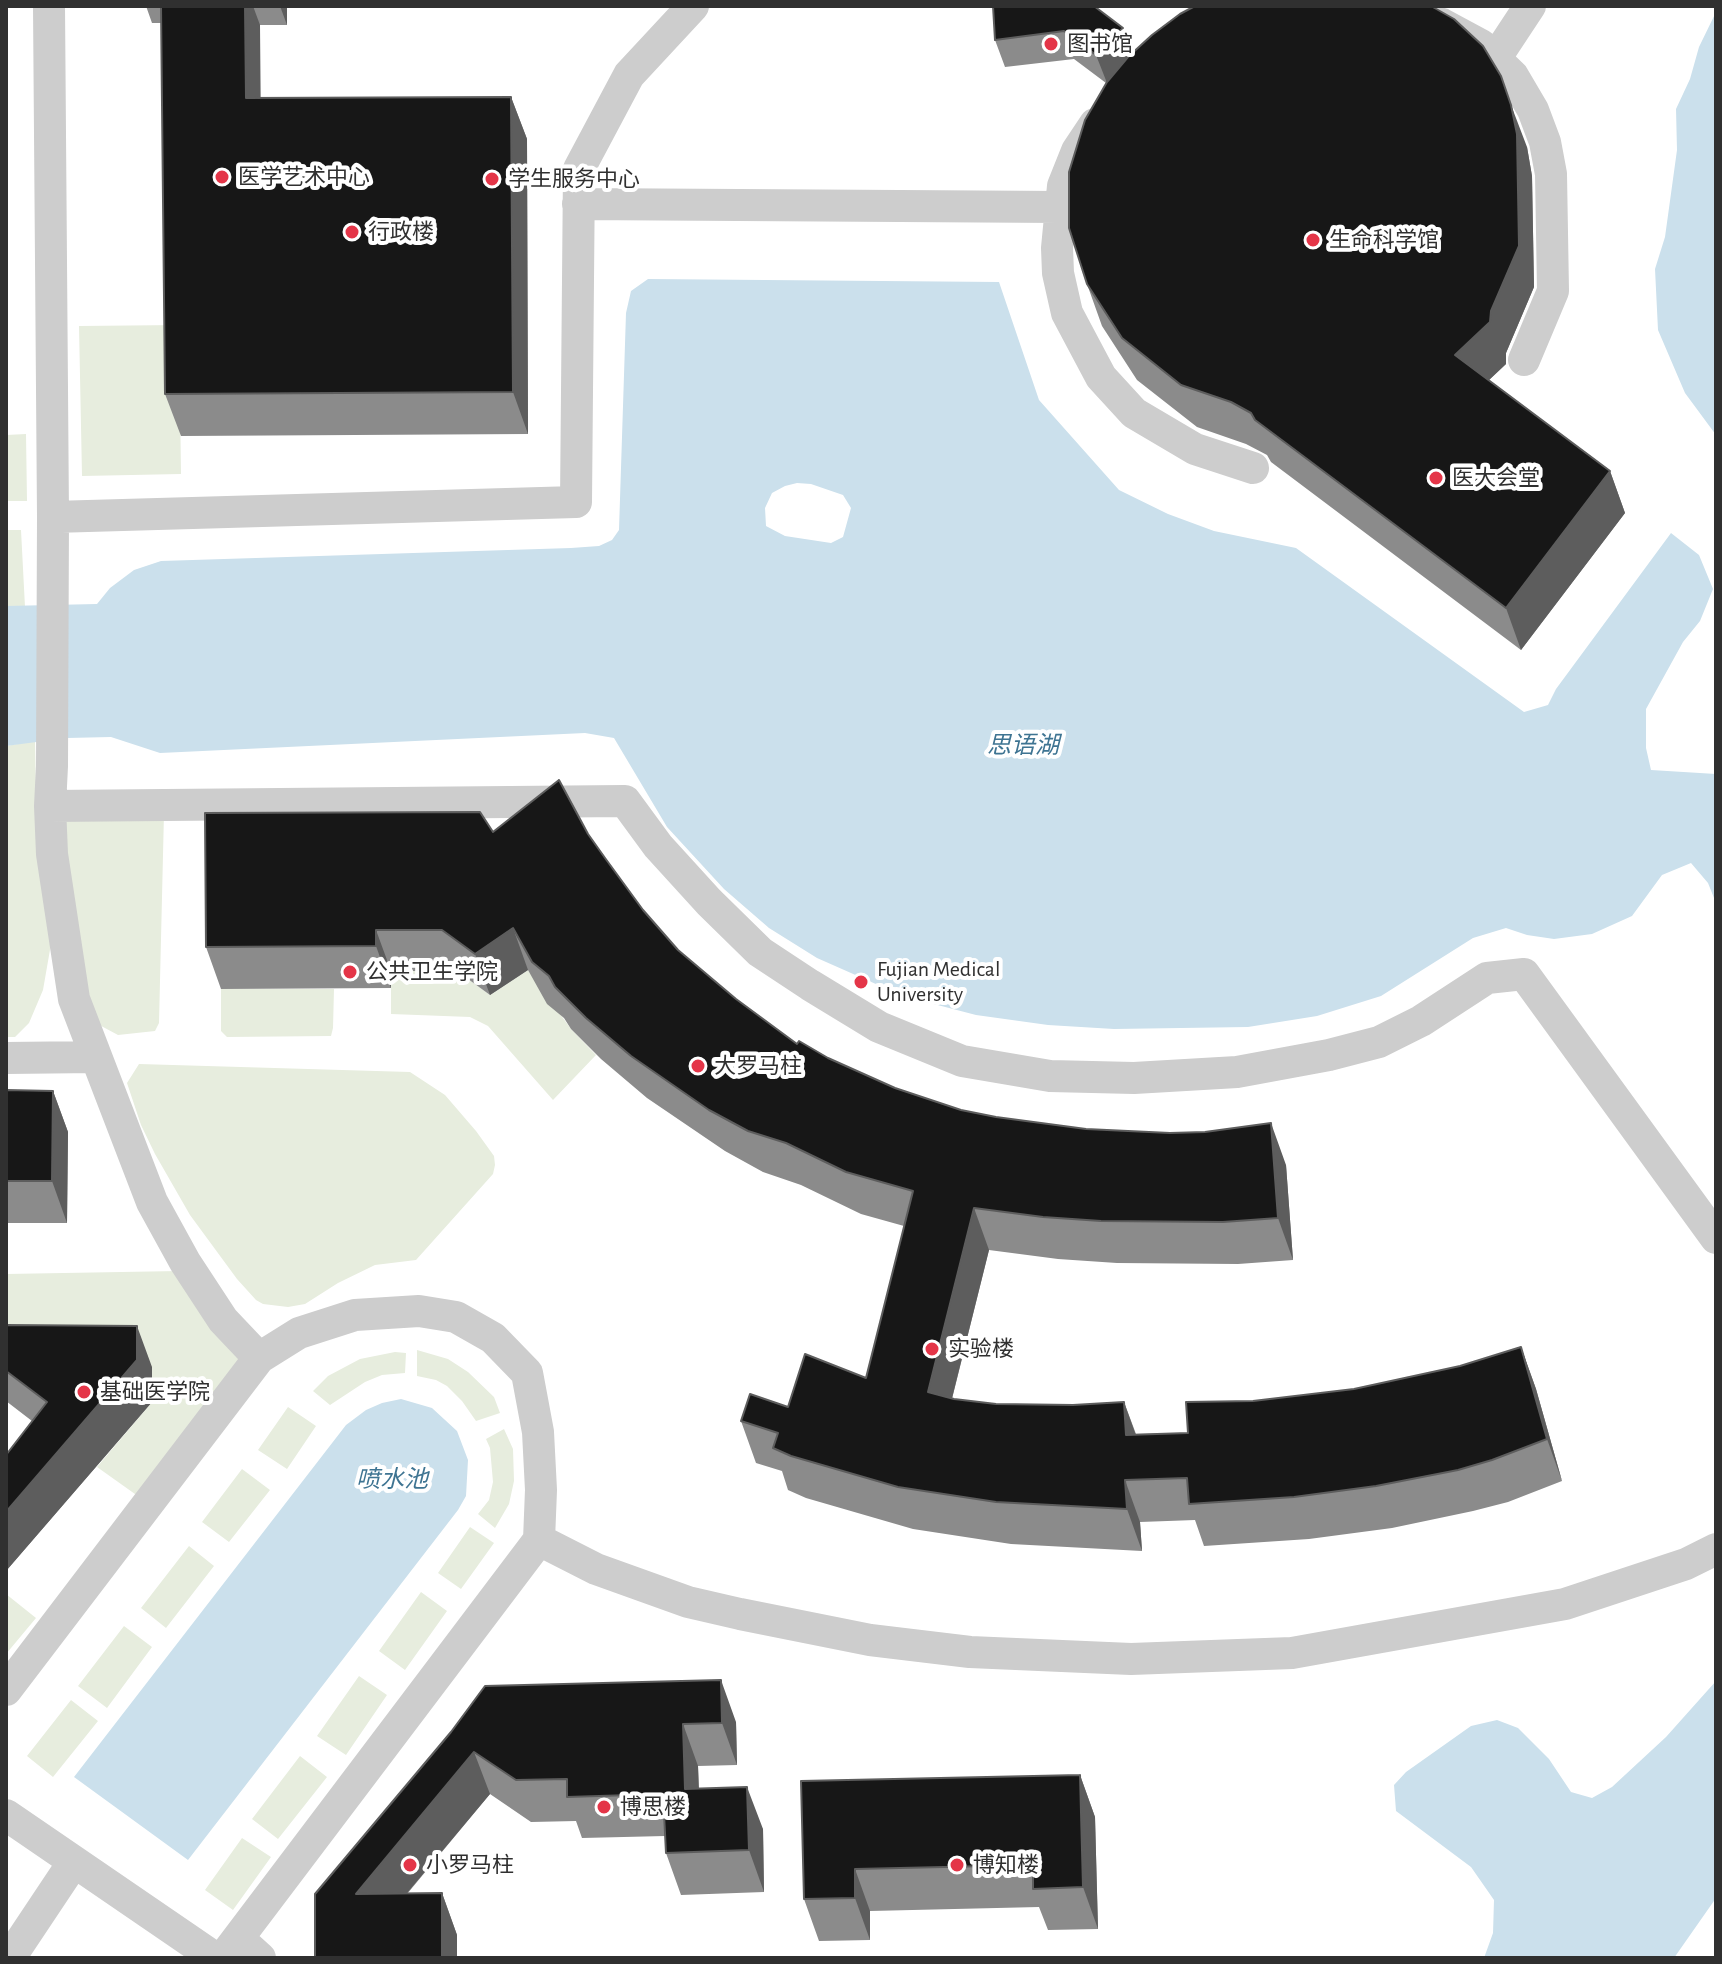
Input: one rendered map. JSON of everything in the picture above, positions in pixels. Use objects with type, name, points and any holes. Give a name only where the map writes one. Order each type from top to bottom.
[{"type":"street","points":[[49,6],[53,517],[50,806],[52,854],[74,999],[152,1202],[185,1262],[223,1320],[259,1358]]},
{"type":"street","points":[[53,517],[576,502],[579,169],[629,75],[693,6]]},
{"type":"street","points":[[1379,6],[1422,11],[1481,45],[1513,76],[1533,110],[1545,142],[1551,174],[1553,291],[1524,360]]},
{"type":"street","points":[[1495,59],[1530,6]]},
{"type":"street","points":[[1117,99],[1077,151],[1066,176],[1057,248],[1061,293],[1067,313],[1101,377],[1134,413],[1195,449],[1253,468]]},
{"type":"street","points":[[578,204],[1060,207]]},
{"type":"street","points":[[50,806],[625,801],[658,846],[717,910],[760,952],[810,985],[879,1027],[962,1061],[1050,1076],[1134,1078],[1237,1072],[1329,1055],[1379,1042],[1421,1021],[1487,978],[1524,974],[1716,1238]]},
{"type":"street","points":[[6,1058],[96,1057]]},
{"type":"street","points":[[6,1690],[259,1358],[299,1333],[355,1315],[419,1311],[456,1317],[493,1338],[527,1373],[538,1432],[541,1490],[539,1540],[234,1953],[73,1863],[6,1815]]},
{"type":"street","points":[[539,1540],[596,1569],[688,1602],[740,1614],[870,1640],[970,1652],[1131,1659],[1292,1653],[1565,1604],[1686,1564],[1716,1549]]},
{"type":"street","points":[[18,1948],[73,1863]]},
{"type":"green space","points":[[179,325],[181,474],[82,476],[79,326]]},
{"type":"green space","points":[[26,434],[27,501],[6,501],[6,435]]},
{"type":"green space","points":[[6,530],[21,530],[25,607],[6,606]]},
{"type":"green space","points":[[35,741],[37,840],[51,944],[43,990],[29,1023],[15,1037],[6,1037],[6,746]]},
{"type":"green space","points":[[164,813],[159,1023],[155,1031],[118,1035],[90,1020],[57,815]]},
{"type":"green space","points":[[528,970],[571,1029],[596,1055],[553,1100],[488,1026],[470,1017],[391,1014],[391,971],[457,971],[490,995]]},
{"type":"green space","points":[[221,989],[334,989],[331,1036],[227,1037],[221,1031]]},
{"type":"green space","points":[[139,1064],[410,1072],[445,1095],[476,1131],[494,1156],[493,1174],[416,1260],[375,1265],[305,1304],[288,1307],[263,1304],[237,1279],[190,1215],[155,1154],[127,1083]]},
{"type":"green space","points":[[179,1271],[248,1357],[142,1499],[97,1467],[152,1402],[6,1367],[6,1274]]},
{"type":"green space","points":[[417,1350],[448,1359],[468,1372],[494,1397],[500,1413],[476,1421],[447,1386],[417,1376]]},
{"type":"green space","points":[[395,1352],[406,1353],[405,1373],[382,1375],[365,1382],[330,1405],[313,1391],[328,1376],[360,1359]]},
{"type":"green space","points":[[288,1407],[316,1426],[287,1469],[258,1450]]},
{"type":"green space","points":[[504,1429],[513,1449],[514,1481],[509,1504],[495,1528],[478,1514],[489,1500],[493,1482],[490,1448],[486,1439]]},
{"type":"green space","points":[[242,1469],[270,1490],[229,1542],[202,1522]]},
{"type":"green space","points":[[470,1527],[494,1543],[461,1589],[438,1573]]},
{"type":"green space","points":[[189,1546],[214,1566],[166,1628],[141,1608]]},
{"type":"green space","points":[[421,1592],[447,1611],[405,1670],[379,1651]]},
{"type":"green space","points":[[6,1594],[36,1618],[6,1654]]},
{"type":"green space","points":[[124,1626],[152,1647],[107,1708],[78,1686]]},
{"type":"green space","points":[[359,1676],[387,1695],[346,1755],[317,1736]]},
{"type":"green space","points":[[71,1700],[98,1721],[53,1777],[27,1756]]},
{"type":"green space","points":[[300,1756],[327,1777],[278,1839],[252,1819]]},
{"type":"green space","points":[[242,1838],[271,1857],[233,1910],[205,1890]]},
{"type":"water","points":[[1716,12],[1716,435],[1685,393],[1658,330],[1655,269],[1665,237],[1677,150],[1676,109]]},
{"type":"water","name":"思语湖","points":[[648,279],[999,282],[1039,400],[1119,490],[1168,514],[1214,531],[1296,548],[1524,712],[1548,705],[1556,689],[1671,533],[1699,555],[1713,589],[1700,621],[1683,642],[1646,709],[1646,748],[1651,770],[1716,774],[1716,903],[1708,883],[1691,863],[1662,875],[1632,916],[1592,934],[1554,939],[1506,928],[1473,938],[1381,996],[1317,1016],[1248,1027],[1114,1029],[1048,1025],[976,1015],[903,996],[817,958],[769,928],[724,889],[667,827],[614,738],[585,733],[160,753],[111,737],[67,738],[6,746],[6,606],[97,604],[110,588],[134,570],[161,561],[571,548],[599,546],[612,540],[619,530],[626,313],[631,291]],"holes":[[[797,483],[811,484],[843,495],[851,508],[843,537],[831,543],[785,536],[766,526],[765,508],[772,493]]]},
{"type":"water","name":"喷水池","points":[[401,1399],[432,1408],[457,1431],[468,1460],[466,1496],[188,1860],[74,1777],[346,1425],[366,1410]]},
{"type":"water","points":[[1716,1681],[1716,1898],[1674,1958],[1484,1958],[1493,1933],[1494,1900],[1471,1867],[1396,1811],[1394,1785],[1406,1772],[1471,1726],[1497,1720],[1518,1728],[1549,1759],[1571,1792],[1592,1798],[1612,1787],[1666,1737]]},
{"type":"building","name":"行政楼","points":[[161,6],[245,6],[246,98],[511,97],[513,392],[165,394]]},
{"type":"building","points":[[993,6],[1094,6],[1123,28],[1096,55],[1064,31],[995,40]]},
{"type":"building","name":"生命科学馆","points":[[1195,6],[1431,6],[1454,19],[1483,46],[1501,76],[1517,134],[1519,246],[1491,311],[1490,322],[1455,355],[1610,471],[1506,608],[1255,420],[1251,413],[1231,402],[1181,385],[1122,338],[1087,284],[1069,228],[1069,172],[1085,120],[1107,82],[1128,57],[1152,35]]},
{"type":"building","points":[[559,780],[588,834],[643,910],[678,950],[736,999],[797,1044],[799,1041],[828,1058],[895,1088],[961,1110],[996,1117],[1086,1129],[1170,1133],[1205,1132],[1271,1123],[1278,1218],[1223,1222],[1101,1221],[974,1208],[928,1392],[996,1404],[1124,1402],[1126,1435],[1188,1433],[1186,1402],[1253,1401],[1354,1389],[1460,1366],[1521,1347],[1547,1439],[1458,1470],[1376,1486],[1294,1497],[1189,1504],[1187,1478],[1125,1480],[1127,1509],[996,1502],[898,1487],[773,1448],[778,1433],[741,1421],[750,1394],[788,1407],[805,1354],[866,1378],[913,1191],[846,1172],[786,1143],[748,1131],[709,1110],[631,1056],[586,1018],[555,987],[549,976],[532,962],[513,928],[475,954],[442,930],[376,930],[376,946],[206,947],[205,813],[480,812],[493,832]]},
{"type":"building","points":[[6,1090],[53,1091],[52,1181],[6,1181]]},
{"type":"building","points":[[6,1325],[137,1326],[137,1360],[6,1512],[6,1455],[47,1402],[6,1371]]},
{"type":"building","points":[[721,1680],[722,1723],[683,1724],[685,1789],[747,1787],[749,1850],[666,1853],[663,1794],[567,1797],[567,1779],[516,1780],[474,1752],[356,1894],[442,1893],[442,1958],[315,1958],[315,1894],[451,1732],[485,1686]]},
{"type":"building","points":[[1080,1775],[1083,1887],[1033,1889],[1033,1865],[855,1869],[855,1898],[804,1899],[801,1781]]},
{"type":"place","name":"图书馆","points":[[1051,44]]},
{"type":"place","name":"医学艺术中心","points":[[222,177]]},
{"type":"place","name":"学生服务中心","points":[[492,179]]},
{"type":"place","name":"行政楼","points":[[352,232]]},
{"type":"place","name":"生命科学馆","points":[[1313,240]]},
{"type":"place","name":"医大会堂","points":[[1436,478]]},
{"type":"place","name":"公共卫生学院","points":[[350,972]]},
{"type":"place","name":"Fujian Medical University","points":[[861,982]]},
{"type":"place","name":"大罗马柱","points":[[698,1066]]},
{"type":"place","name":"实验楼","points":[[932,1349]]},
{"type":"place","name":"基础医学院","points":[[84,1392]]},
{"type":"place","name":"博思楼","points":[[604,1807]]},
{"type":"place","name":"小罗马柱","points":[[410,1865]]},
{"type":"place","name":"博知楼","points":[[957,1865]]}]
